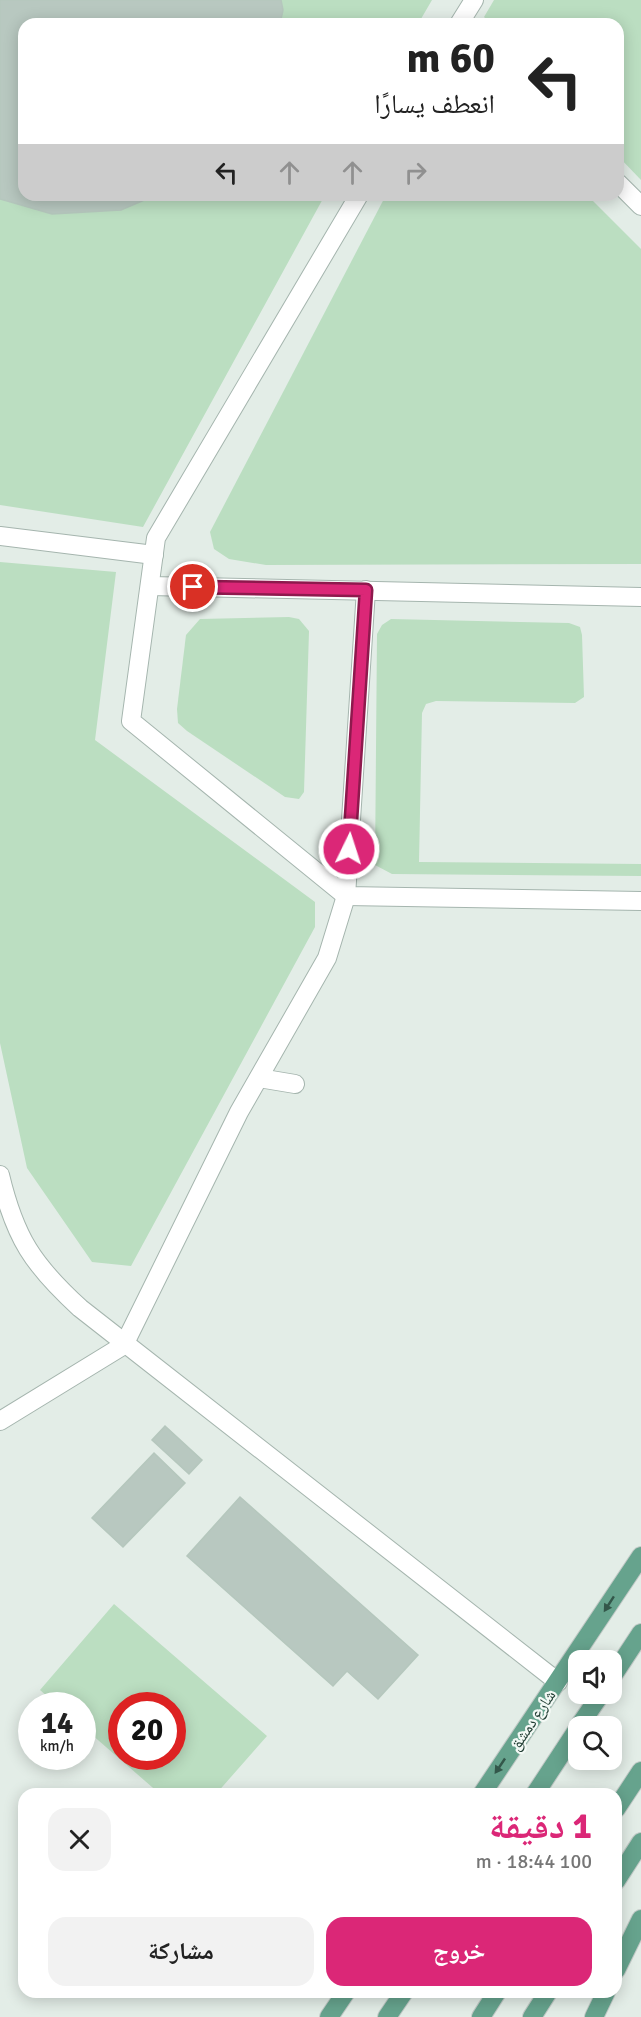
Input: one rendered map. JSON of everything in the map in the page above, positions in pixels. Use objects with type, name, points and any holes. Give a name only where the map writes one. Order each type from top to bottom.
[{"type":"main road","name":"شارع دمشق","points":[[486,1788],[641,1556]]},
{"type":"main road","points":[[622,1662],[641,1633]]},
{"type":"main road","points":[[539,1788],[568,1744]]},
{"type":"main road","points":[[622,1800],[641,1771]]},
{"type":"main road","points":[[622,1872],[641,1842]]},
{"type":"main road","points":[[622,1958],[641,1919]]},
{"type":"main road","points":[[328,2017],[342,1998]]},
{"type":"main road","points":[[387,2017],[400,1998]]},
{"type":"main road","points":[[481,2017],[493,1998]]},
{"type":"main road","points":[[532,2017],[544,1998]]},
{"type":"main road","points":[[594,2017],[603,1998]]},
{"type":"lane","points":[[464,18],[474,0]]},
{"type":"lane","points":[[624,189],[641,206]]},
{"type":"lane","points":[[354,201],[156,538],[131,721],[346,896],[641,901]]},
{"type":"lane","points":[[0,536],[154,555]]},
{"type":"lane","points":[[150,586],[641,597]]},
{"type":"lane","points":[[0,1420],[124,1345],[259,1078],[327,958],[346,896],[366,590]]},
{"type":"lane","points":[[259,1078],[295,1084]]},
{"type":"lane","points":[[0,1175],[8,1209],[27,1251],[50,1280],[124,1345],[558,1682]]},
{"type":"green space","points":[[0,0],[432,0],[422,18],[18,18],[18,201],[322,201],[143,527],[0,505]]},
{"type":"green space","points":[[494,0],[641,0],[641,180],[624,162],[624,18],[484,17]]},
{"type":"green space","points":[[383,201],[593,201],[641,249],[641,564],[266,565],[229,559],[214,549],[210,532]]},
{"type":"green space","points":[[0,562],[116,572],[95,740],[315,902],[315,927],[131,1266],[92,1262],[27,1168],[0,1043]]},
{"type":"green space","points":[[289,617],[299,619],[309,631],[304,792],[299,799],[285,797],[187,731],[178,723],[177,709],[186,635],[200,619]]},
{"type":"green space","points":[[391,619],[569,623],[580,627],[582,635],[584,697],[575,703],[436,701],[426,704],[422,713],[419,862],[641,864],[641,876],[392,874],[375,865],[377,634],[382,625]]},
{"type":"green space","points":[[114,1604],[267,1736],[221,1788],[153,1788],[132,1770],[186,1770],[186,1692],[108,1692],[108,1749],[96,1738],[96,1692],[42,1692],[40,1690]]},
{"type":"building","points":[[0,0],[281,0],[283,10],[281,18],[18,18],[18,201],[142,201],[121,210],[52,214],[0,199]]},
{"type":"building","points":[[165,1426],[202,1460],[189,1474],[152,1440]]},
{"type":"building","points":[[154,1453],[185,1483],[123,1547],[92,1518]]},
{"type":"building","points":[[240,1497],[418,1655],[378,1699],[347,1671],[333,1686],[187,1556]]},
{"type":"route","points":[[193,587],[366,590],[349,849]]}]
